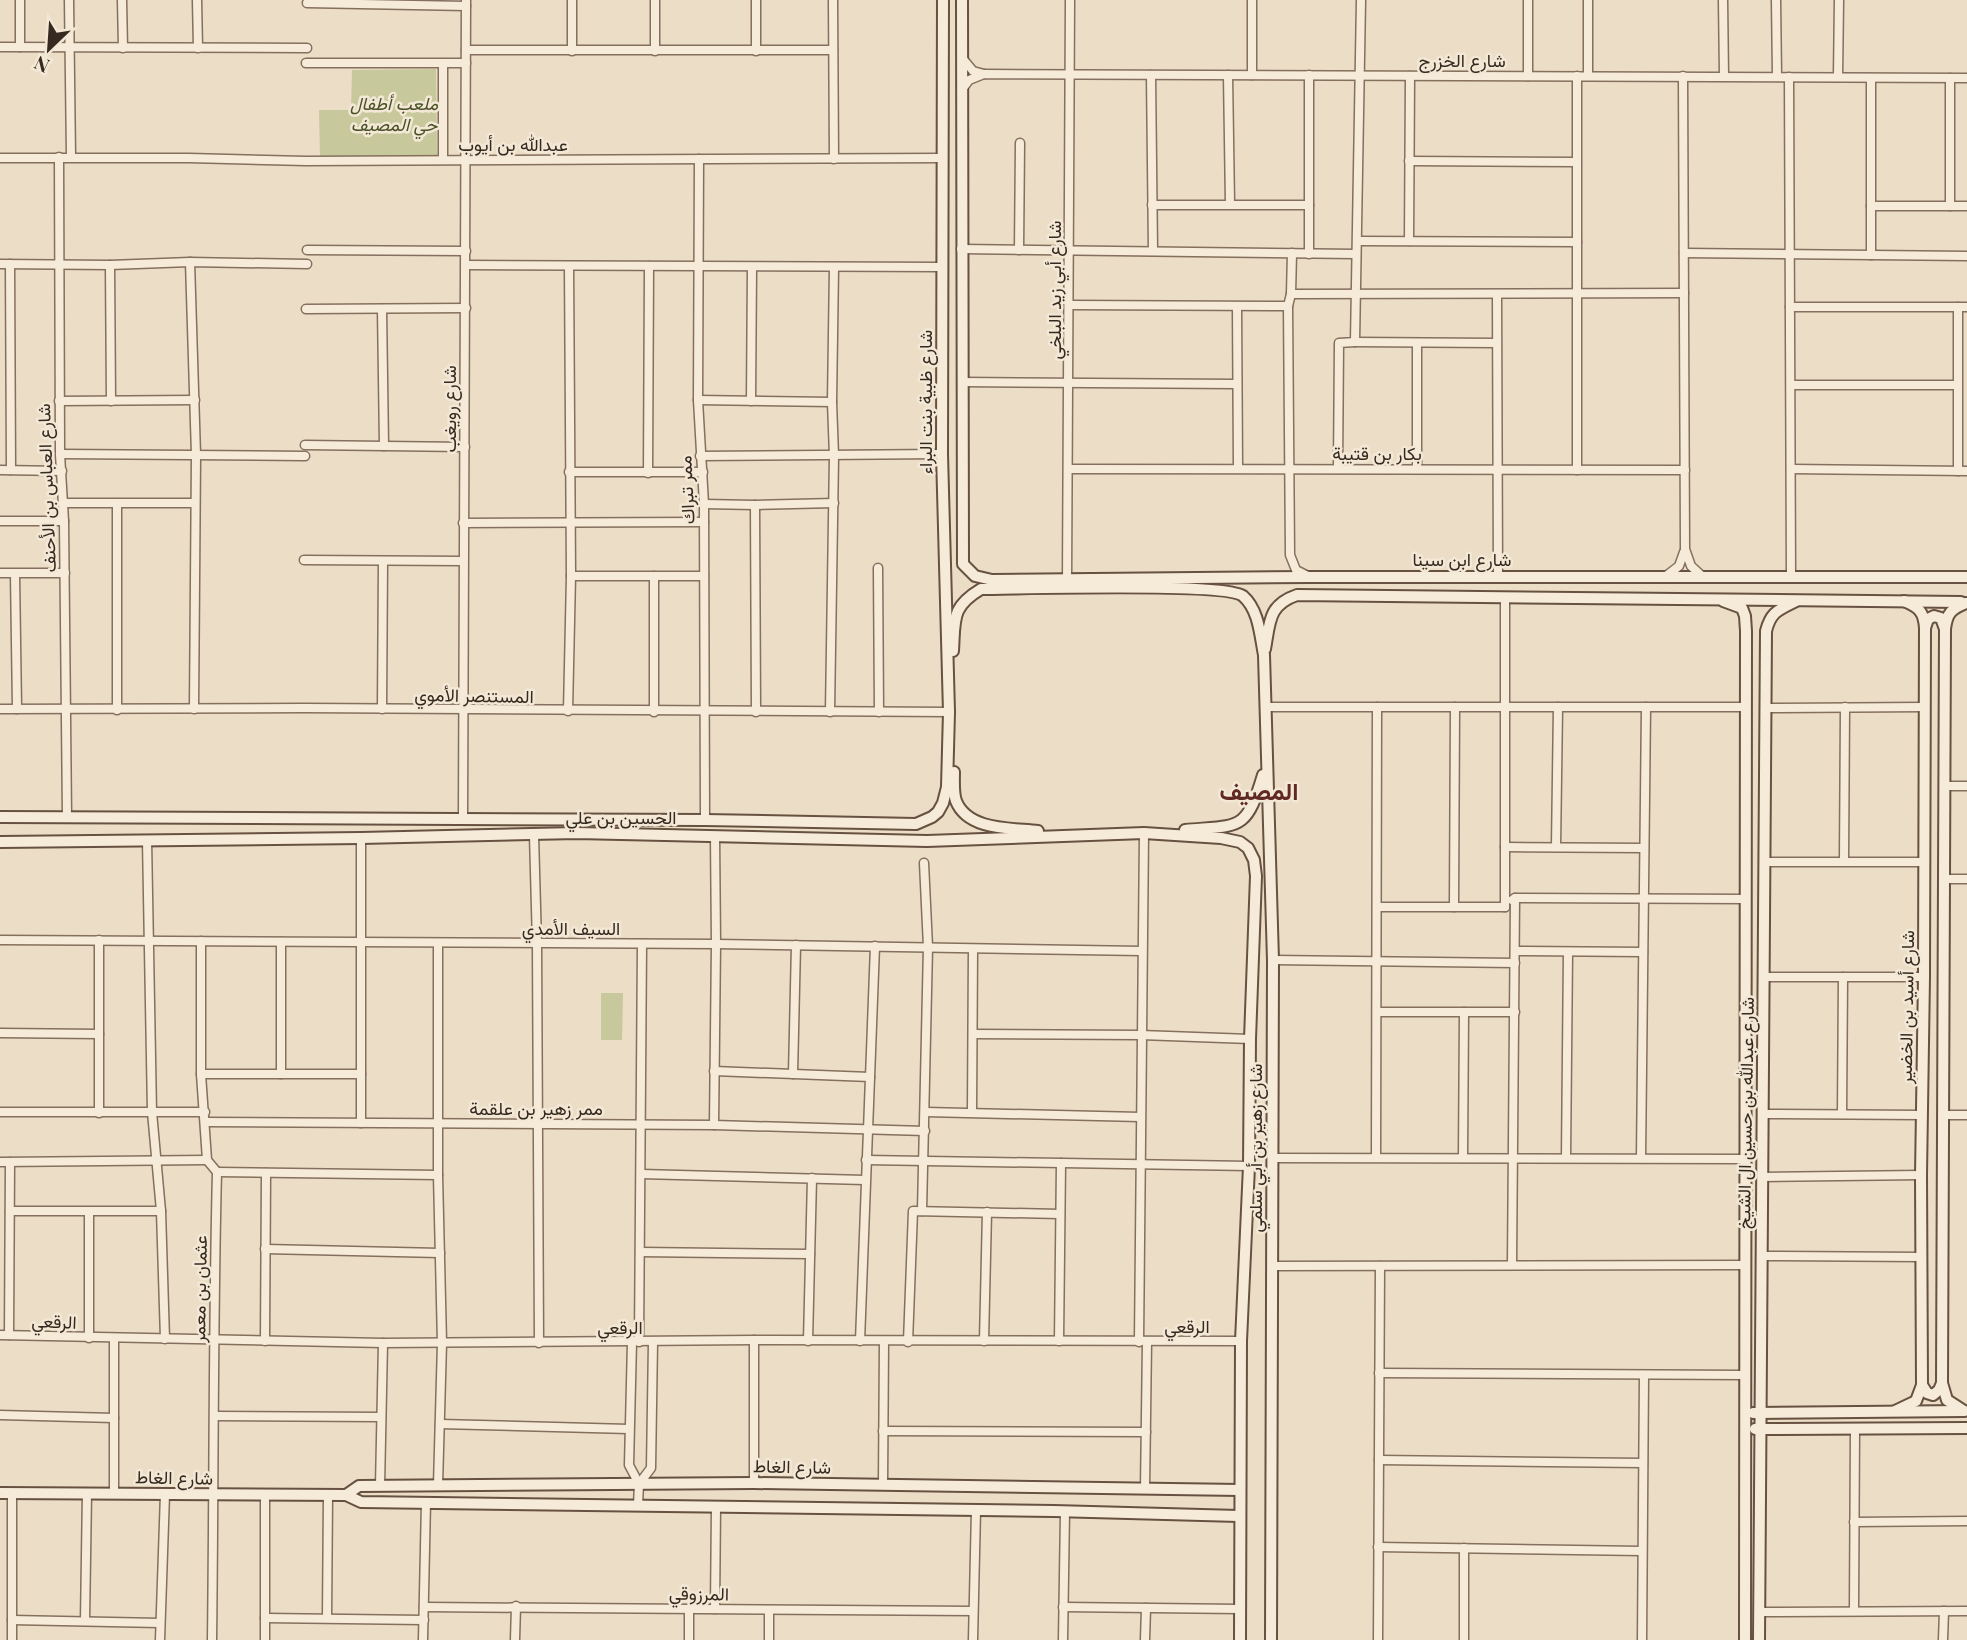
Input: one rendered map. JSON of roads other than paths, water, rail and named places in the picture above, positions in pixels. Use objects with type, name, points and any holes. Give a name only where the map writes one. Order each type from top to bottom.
[{"type":"street","points":[[20,0],[20,47]]},
{"type":"street","points":[[69,0],[71,157]]},
{"type":"street","points":[[122,0],[123,48]]},
{"type":"street","points":[[197,0],[198,48]]},
{"type":"street","points":[[572,0],[572,51]]},
{"type":"street","points":[[655,0],[655,51]]},
{"type":"street","points":[[756,0],[756,51]]},
{"type":"street","points":[[833,0],[834,159]]},
{"type":"street","name":"شارع ظبية بنت البراء","points":[[943,0],[942,454],[948,712],[947,786],[943,803]]},
{"type":"street","name":"شارع ظبية بنت البراء","points":[[962,0],[963,564]]},
{"type":"street","name":"شارع أبي زيد البلخي","points":[[1067,581],[1070,0]]},
{"type":"street","points":[[1252,0],[1252,75]]},
{"type":"street","points":[[1355,342],[1361,0]]},
{"type":"street","points":[[1528,0],[1528,76]]},
{"type":"street","points":[[1588,0],[1588,76]]},
{"type":"street","points":[[1723,0],[1724,76]]},
{"type":"street","points":[[1776,0],[1777,76]]},
{"type":"street","points":[[1838,77],[1839,0]]},
{"type":"street","points":[[307,3],[466,3]]},
{"type":"street","name":"شارع رويغب","points":[[463,819],[466,3]]},
{"type":"street","points":[[0,47],[307,48]]},
{"type":"street","points":[[466,50],[833,50]]},
{"type":"street","points":[[963,59],[973,71],[984,74]]},
{"type":"street","points":[[306,63],[466,63]]},
{"type":"street","points":[[443,64],[443,159]]},
{"type":"street","points":[[963,88],[969,80],[984,74]]},
{"type":"street","name":"شارع الخزرج","points":[[984,74],[1967,78]]},
{"type":"street","points":[[1151,75],[1153,251]]},
{"type":"street","points":[[1228,75],[1230,204]]},
{"type":"street","points":[[1309,75],[1309,254]]},
{"type":"street","points":[[1409,241],[1410,76]]},
{"type":"street","points":[[1577,76],[1577,470]]},
{"type":"street","points":[[1683,76],[1685,549],[1691,566],[1703,577]]},
{"type":"street","points":[[1789,77],[1791,577]]},
{"type":"street","points":[[1871,78],[1871,255]]},
{"type":"street","points":[[1950,206],[1951,78]]},
{"type":"street","points":[[1019,250],[1020,143]]},
{"type":"street","name":"شارع العباس بن الأحنف","points":[[59,157],[59,401],[64,521],[67,817]]},
{"type":"street","name":"عبدالله بن أيوب","points":[[0,158],[306,161],[942,158]]},
{"type":"street","name":"ممر تبراك","points":[[699,159],[698,400],[704,504],[705,820]]},
{"type":"street","points":[[1409,161],[1576,162]]},
{"type":"street","points":[[1152,205],[1309,205]]},
{"type":"street","points":[[1871,206],[1967,206]]},
{"type":"street","points":[[1358,240],[1577,242]]},
{"type":"street","points":[[961,249],[1356,254]]},
{"type":"street","points":[[307,250],[466,251]]},
{"type":"street","points":[[1292,253],[1288,306],[1290,561],[1296,570],[1309,577]]},
{"type":"street","points":[[1684,253],[1967,256]]},
{"type":"street","points":[[190,262],[196,455],[194,709]]},
{"type":"street","points":[[0,264],[307,264]]},
{"type":"street","points":[[10,264],[11,470]]},
{"type":"street","points":[[110,265],[111,401]]},
{"type":"street","points":[[466,265],[942,267]]},
{"type":"street","points":[[568,711],[569,266]]},
{"type":"street","points":[[648,473],[649,266]]},
{"type":"street","points":[[751,401],[752,267]]},
{"type":"street","points":[[830,712],[834,503],[834,267]]},
{"type":"street","points":[[1291,294],[1684,293]]},
{"type":"street","points":[[1497,295],[1498,577]]},
{"type":"street","points":[[1070,306],[1288,306]]},
{"type":"street","points":[[1237,307],[1238,468]]},
{"type":"street","points":[[1790,307],[1962,307],[1957,385],[1962,471],[1791,469]]},
{"type":"street","points":[[306,309],[466,308]]},
{"type":"street","points":[[382,309],[384,446]]},
{"type":"street","points":[[1338,469],[1339,342],[1496,343]]},
{"type":"street","points":[[1417,343],[1417,469]]},
{"type":"street","points":[[962,382],[1237,384]]},
{"type":"street","points":[[1791,385],[1957,385]]},
{"type":"street","points":[[59,401],[195,400]]},
{"type":"street","points":[[698,400],[832,402]]},
{"type":"street","points":[[305,445],[465,447]]},
{"type":"street","points":[[60,454],[305,456]]},
{"type":"street","points":[[700,456],[942,454]]},
{"type":"street","name":"بكار بن قتيبة","points":[[1069,469],[1685,470]]},
{"type":"street","points":[[0,470],[62,471]]},
{"type":"street","points":[[569,472],[703,472]]},
{"type":"street","points":[[63,503],[195,503]]},
{"type":"street","points":[[704,504],[834,503]]},
{"type":"street","points":[[117,504],[117,710]]},
{"type":"street","points":[[755,505],[755,712]]},
{"type":"street","points":[[0,521],[64,521]]},
{"type":"street","points":[[463,523],[704,522]]},
{"type":"street","points":[[1664,577],[1679,566],[1685,549]]},
{"type":"street","points":[[304,560],[463,561]]},
{"type":"street","points":[[382,709],[383,561]]},
{"type":"street","name":"شارع ابن سينا","points":[[963,564],[975,576],[992,580],[1067,581],[1309,577],[1967,577]]},
{"type":"street","points":[[878,568],[879,712]]},
{"type":"street","points":[[0,573],[65,573]]},
{"type":"street","points":[[15,573],[17,709]]},
{"type":"street","points":[[570,576],[704,576]]},
{"type":"street","points":[[654,576],[654,712]]},
{"type":"street","points":[[1456,577],[1457,598]]},
{"type":"street","points":[[1082,834],[995,827],[977,821],[965,813],[956,800],[948,712],[956,615],[963,600],[981,589],[1226,590],[1241,594],[1254,610],[1264,655]]},
{"type":"street","points":[[1264,655],[1273,610],[1283,600],[1297,595],[1966,603]]},
{"type":"street","points":[[1505,598],[1505,907]]},
{"type":"street","points":[[1723,601],[1742,608],[1746,629]]},
{"type":"street","points":[[1766,631],[1769,618],[1797,601]]},
{"type":"street","points":[[1904,601],[1918,607],[1924,615],[1925,628]]},
{"type":"street","points":[[1966,603],[1951,609],[1945,629],[1942,1383],[1947,1400],[1966,1411]]},
{"type":"street","points":[[1925,628],[1928,619],[1934,616],[1941,618],[1945,629]]},
{"type":"street","points":[[1746,629],[1751,620],[1756,619],[1762,621],[1766,631]]},
{"type":"street","name":"شارع أسيد بن الخضير","points":[[1922,1385],[1925,628]]},
{"type":"street","name":"شارع عبدالله بن حسين ال الشيخ","points":[[1745,1640],[1746,629]]},
{"type":"street","name":"شارع عبدالله بن حسين ال الشيخ","points":[[1759,1640],[1766,631]]},
{"type":"street","name":"شارع زهير بن أبي سلمي","points":[[1264,655],[1273,960],[1270,1640]]},
{"type":"street","points":[[1266,707],[1746,706]]},
{"type":"street","points":[[1376,1157],[1377,707]]},
{"type":"street","points":[[1454,907],[1455,707]]},
{"type":"street","points":[[1556,847],[1559,707]]},
{"type":"street","points":[[1641,1158],[1646,707]]},
{"type":"street","points":[[1844,707],[1844,861]]},
{"type":"street","points":[[1766,708],[1924,707]]},
{"type":"street","name":"المستنصر الأموي","points":[[0,709],[948,712]]},
{"type":"street","points":[[1144,1489],[1146,1432],[1140,1116],[1144,833],[1237,824],[1251,812],[1266,767]]},
{"type":"street","points":[[1944,786],[1967,786]]},
{"type":"street","name":"الحسين بن علي","points":[[0,817],[705,820],[915,824],[932,817],[943,803]]},
{"type":"street","name":"الحسين بن علي","points":[[0,842],[534,835],[926,841],[1144,833],[1221,838],[1240,842]]},
{"type":"street","points":[[534,835],[539,1343]]},
{"type":"street","points":[[714,1125],[715,836]]},
{"type":"street","points":[[361,838],[361,1123]]},
{"type":"street","points":[[147,840],[152,1112],[162,1211],[165,1339]]},
{"type":"street","name":"شارع زهير بن أبي سلمي","points":[[1240,842],[1248,848],[1254,860],[1256,876],[1249,1166],[1241,1341],[1240,1640]]},
{"type":"street","points":[[1505,847],[1644,848]]},
{"type":"street","points":[[1765,862],[1924,862]]},
{"type":"street","points":[[908,1342],[926,1112],[929,947],[924,863]]},
{"type":"street","points":[[1946,879],[1967,879]]},
{"type":"street","points":[[1377,907],[1505,907],[1515,898],[1746,900]]},
{"type":"street","points":[[1512,1265],[1515,898]]},
{"type":"street","name":"السيف الأمدي","points":[[0,940],[716,944],[1142,951]]},
{"type":"street","points":[[99,940],[99,1112]]},
{"type":"street","points":[[201,941],[201,1074],[207,1160],[217,1172],[438,1175]]},
{"type":"street","points":[[281,942],[281,1074]]},
{"type":"street","points":[[438,943],[438,1175],[442,1343],[438,1485]]},
{"type":"street","points":[[638,1505],[639,1484],[629,1465],[629,1429],[640,1252],[642,944]]},
{"type":"street","points":[[793,1074],[796,945]]},
{"type":"street","points":[[860,1341],[875,946]]},
{"type":"street","points":[[972,1112],[973,949]]},
{"type":"street","points":[[1515,951],[1643,952]]},
{"type":"street","points":[[1566,1158],[1568,952]]},
{"type":"street","points":[[1273,960],[1515,963]]},
{"type":"street","points":[[1764,977],[1924,977]]},
{"type":"street","points":[[1842,1114],[1843,977]]},
{"type":"street","points":[[1377,1012],[1515,1012]]},
{"type":"street","points":[[1463,1158],[1464,1012]]},
{"type":"street","points":[[0,1033],[99,1034]]},
{"type":"street","points":[[973,1034],[1250,1039]]},
{"type":"street","points":[[714,1071],[870,1077]]},
{"type":"street","points":[[201,1074],[361,1074]]},
{"type":"street","points":[[0,1112],[205,1112]]},
{"type":"street","points":[[926,1112],[1140,1116]]},
{"type":"street","points":[[1762,1114],[1922,1115]]},
{"type":"street","points":[[1943,1115],[1967,1115]]},
{"type":"street","name":"ممر زهير بن علقمة","points":[[205,1122],[640,1124],[925,1131]]},
{"type":"street","points":[[1272,1158],[1745,1159]]},
{"type":"street","points":[[0,1162],[207,1160]]},
{"type":"street","points":[[866,1160],[1249,1166]]},
{"type":"street","points":[[4,1335],[10,1162]]},
{"type":"street","points":[[1059,1341],[1061,1163]]},
{"type":"street","name":"عثمان بن معمر","points":[[212,1640],[215,1416],[213,1340],[217,1172]]},
{"type":"street","points":[[265,1341],[266,1173]]},
{"type":"street","points":[[641,1174],[865,1180]]},
{"type":"street","points":[[1762,1177],[1921,1175]]},
{"type":"street","points":[[808,1341],[812,1178]]},
{"type":"street","points":[[10,1211],[162,1211]]},
{"type":"street","points":[[917,1211],[1060,1214]]},
{"type":"street","points":[[89,1212],[89,1338]]},
{"type":"street","points":[[984,1341],[987,1212]]},
{"type":"street","points":[[265,1249],[440,1253]]},
{"type":"street","points":[[640,1252],[810,1254]]},
{"type":"street","points":[[1761,1256],[1923,1257]]},
{"type":"street","points":[[1272,1266],[1745,1265]]},
{"type":"street","points":[[1377,1640],[1380,1266]]},
{"type":"street","name":"الرقعي","points":[[4,1335],[383,1343],[754,1340],[1241,1341]]},
{"type":"street","points":[[114,1339],[114,1493]]},
{"type":"street","points":[[754,1340],[754,1483]]},
{"type":"street","points":[[883,1485],[884,1341]]},
{"type":"street","points":[[639,1484],[652,1468],[653,1342]]},
{"type":"street","points":[[380,1486],[383,1343]]},
{"type":"street","points":[[1379,1373],[1745,1376]]},
{"type":"street","points":[[1642,1640],[1644,1375]]},
{"type":"street","points":[[1922,1385],[1927,1393],[1933,1395],[1942,1383]]},
{"type":"street","points":[[1895,1411],[1916,1401],[1922,1385]]},
{"type":"street","points":[[1745,1414],[1966,1411]]},
{"type":"street","points":[[0,1415],[114,1418]]},
{"type":"street","points":[[215,1416],[381,1417]]},
{"type":"street","points":[[440,1424],[629,1429]]},
{"type":"street","points":[[1745,1430],[1967,1427]]},
{"type":"street","points":[[1853,1611],[1855,1428]]},
{"type":"street","points":[[883,1431],[1146,1432]]},
{"type":"street","points":[[1379,1460],[1643,1463]]},
{"type":"street","name":"شارع الغاط","points":[[346,1495],[359,1486],[754,1483],[1240,1490]]},
{"type":"street","name":"شارع الغاط","points":[[0,1493],[346,1495],[361,1502],[1065,1511],[1239,1516]]},
{"type":"street","points":[[12,1493],[12,1640]]},
{"type":"street","points":[[85,1621],[87,1493]]},
{"type":"street","points":[[160,1640],[165,1494]]},
{"type":"street","points":[[327,1618],[328,1495]]},
{"type":"street","points":[[265,1496],[265,1640]]},
{"type":"street","points":[[423,1640],[426,1502]]},
{"type":"street","points":[[715,1609],[716,1506]]},
{"type":"street","points":[[973,1640],[976,1510]]},
{"type":"street","points":[[1063,1640],[1065,1511]]},
{"type":"street","points":[[1854,1521],[1967,1521]]},
{"type":"street","points":[[1378,1547],[1642,1551]]},
{"type":"street","points":[[1464,1548],[1464,1640]]},
{"type":"street","name":"المرزوقي","points":[[424,1606],[973,1611]]},
{"type":"street","points":[[515,1640],[516,1606]]},
{"type":"street","points":[[1063,1607],[1240,1609]]},
{"type":"street","points":[[1145,1640],[1146,1608]]},
{"type":"street","points":[[689,1609],[689,1640]]},
{"type":"street","points":[[769,1611],[769,1640]]},
{"type":"street","points":[[1943,1640],[1944,1611]]},
{"type":"street","points":[[1759,1612],[1967,1611]]},
{"type":"street","points":[[265,1618],[424,1620]]},
{"type":"street","points":[[12,1620],[160,1623]]},
{"type":"district","name":"المصيف","points":[[1259,790]]},
{"type":"park label","name":"ملعب أطفال حي المصيف","points":[[394,113]]}]
